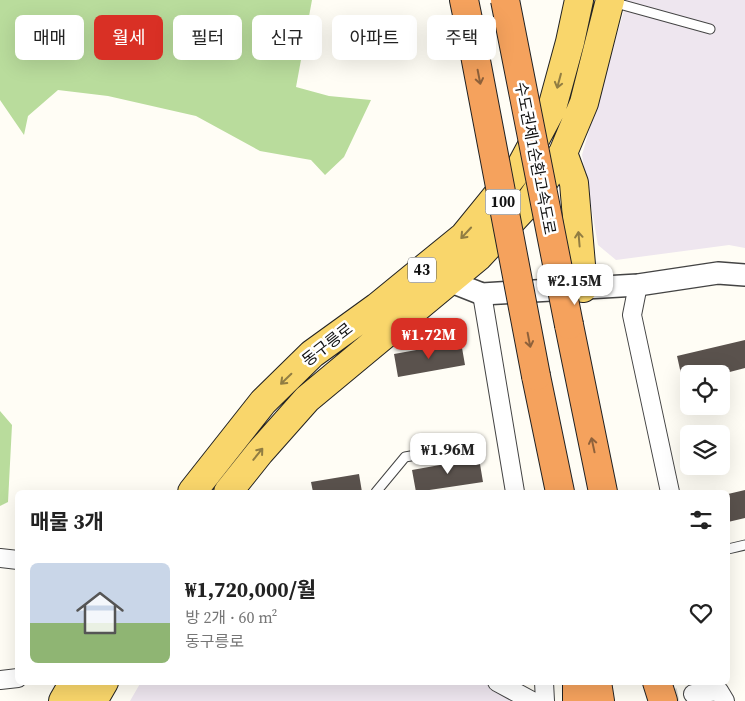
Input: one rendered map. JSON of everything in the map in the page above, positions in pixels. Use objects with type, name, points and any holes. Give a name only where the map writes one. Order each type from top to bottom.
[{"type":"highway","name":"100","points":[[464,0],[560,490]]},
{"type":"highway","name":"수도권제1순환고속도로","points":[[505,0],[603,490]]},
{"type":"highway","points":[[640,685],[643,701]]},
{"type":"highway","points":[[658,685],[663,701]]},
{"type":"main road","name":"동구릉로","points":[[230,490],[307,399],[440,272],[464,236],[521,166],[552,108],[570,42],[578,0]]},
{"type":"main road","name":"동구릉로","points":[[194,490],[263,402],[305,361],[440,272],[478,257],[531,200],[563,152],[584,103],[608,0]]},
{"type":"main road","points":[[563,152],[574,183],[583,288]]},
{"type":"main road","points":[[73,691],[94,685]]},
{"type":"street","points":[[440,272],[482,294],[638,285],[718,273],[745,275]]},
{"type":"street","points":[[638,285],[632,315],[670,490]]},
{"type":"street","points":[[482,294],[515,490]]},
{"type":"street","points":[[0,558],[15,560]]},
{"type":"street","points":[[0,680],[15,678]]},
{"type":"street","points":[[506,685],[532,701]]},
{"type":"street","points":[[544,685],[545,701]]},
{"type":"street","points":[[693,694],[720,691]]},
{"type":"lane","points":[[608,0],[710,29]]},
{"type":"lane","points":[[378,490],[405,457],[445,450]]},
{"type":"lane","points":[[730,549],[745,545]]},
{"type":"shaded area","points":[[627,0],[745,0],[745,248],[729,245],[616,260],[598,245],[582,155]]},
{"type":"shaded area","points":[[139,685],[520,685],[521,701],[130,701]]},
{"type":"green space","points":[[0,0],[312,0],[309,15],[252,15],[252,60],[301,60],[296,87],[329,96],[371,100],[344,157],[325,175],[311,160],[260,151],[196,116],[108,96],[58,90],[28,116],[24,135],[0,100]]},
{"type":"green space","points":[[0,411],[12,425],[8,502],[0,506]]},
{"type":"building","points":[[745,340],[745,368],[730,372],[730,365],[680,365],[680,370],[677,356]]},
{"type":"building","points":[[461,342],[465,365],[398,377],[394,354]]},
{"type":"building","points":[[479,458],[483,482],[429,490],[416,490],[412,470]]},
{"type":"building","points":[[359,474],[362,490],[313,490],[311,482]]},
{"type":"building","points":[[745,490],[745,518],[730,522],[730,494]]},
{"type":"tunnel","points":[[661,701],[693,694]]}]
